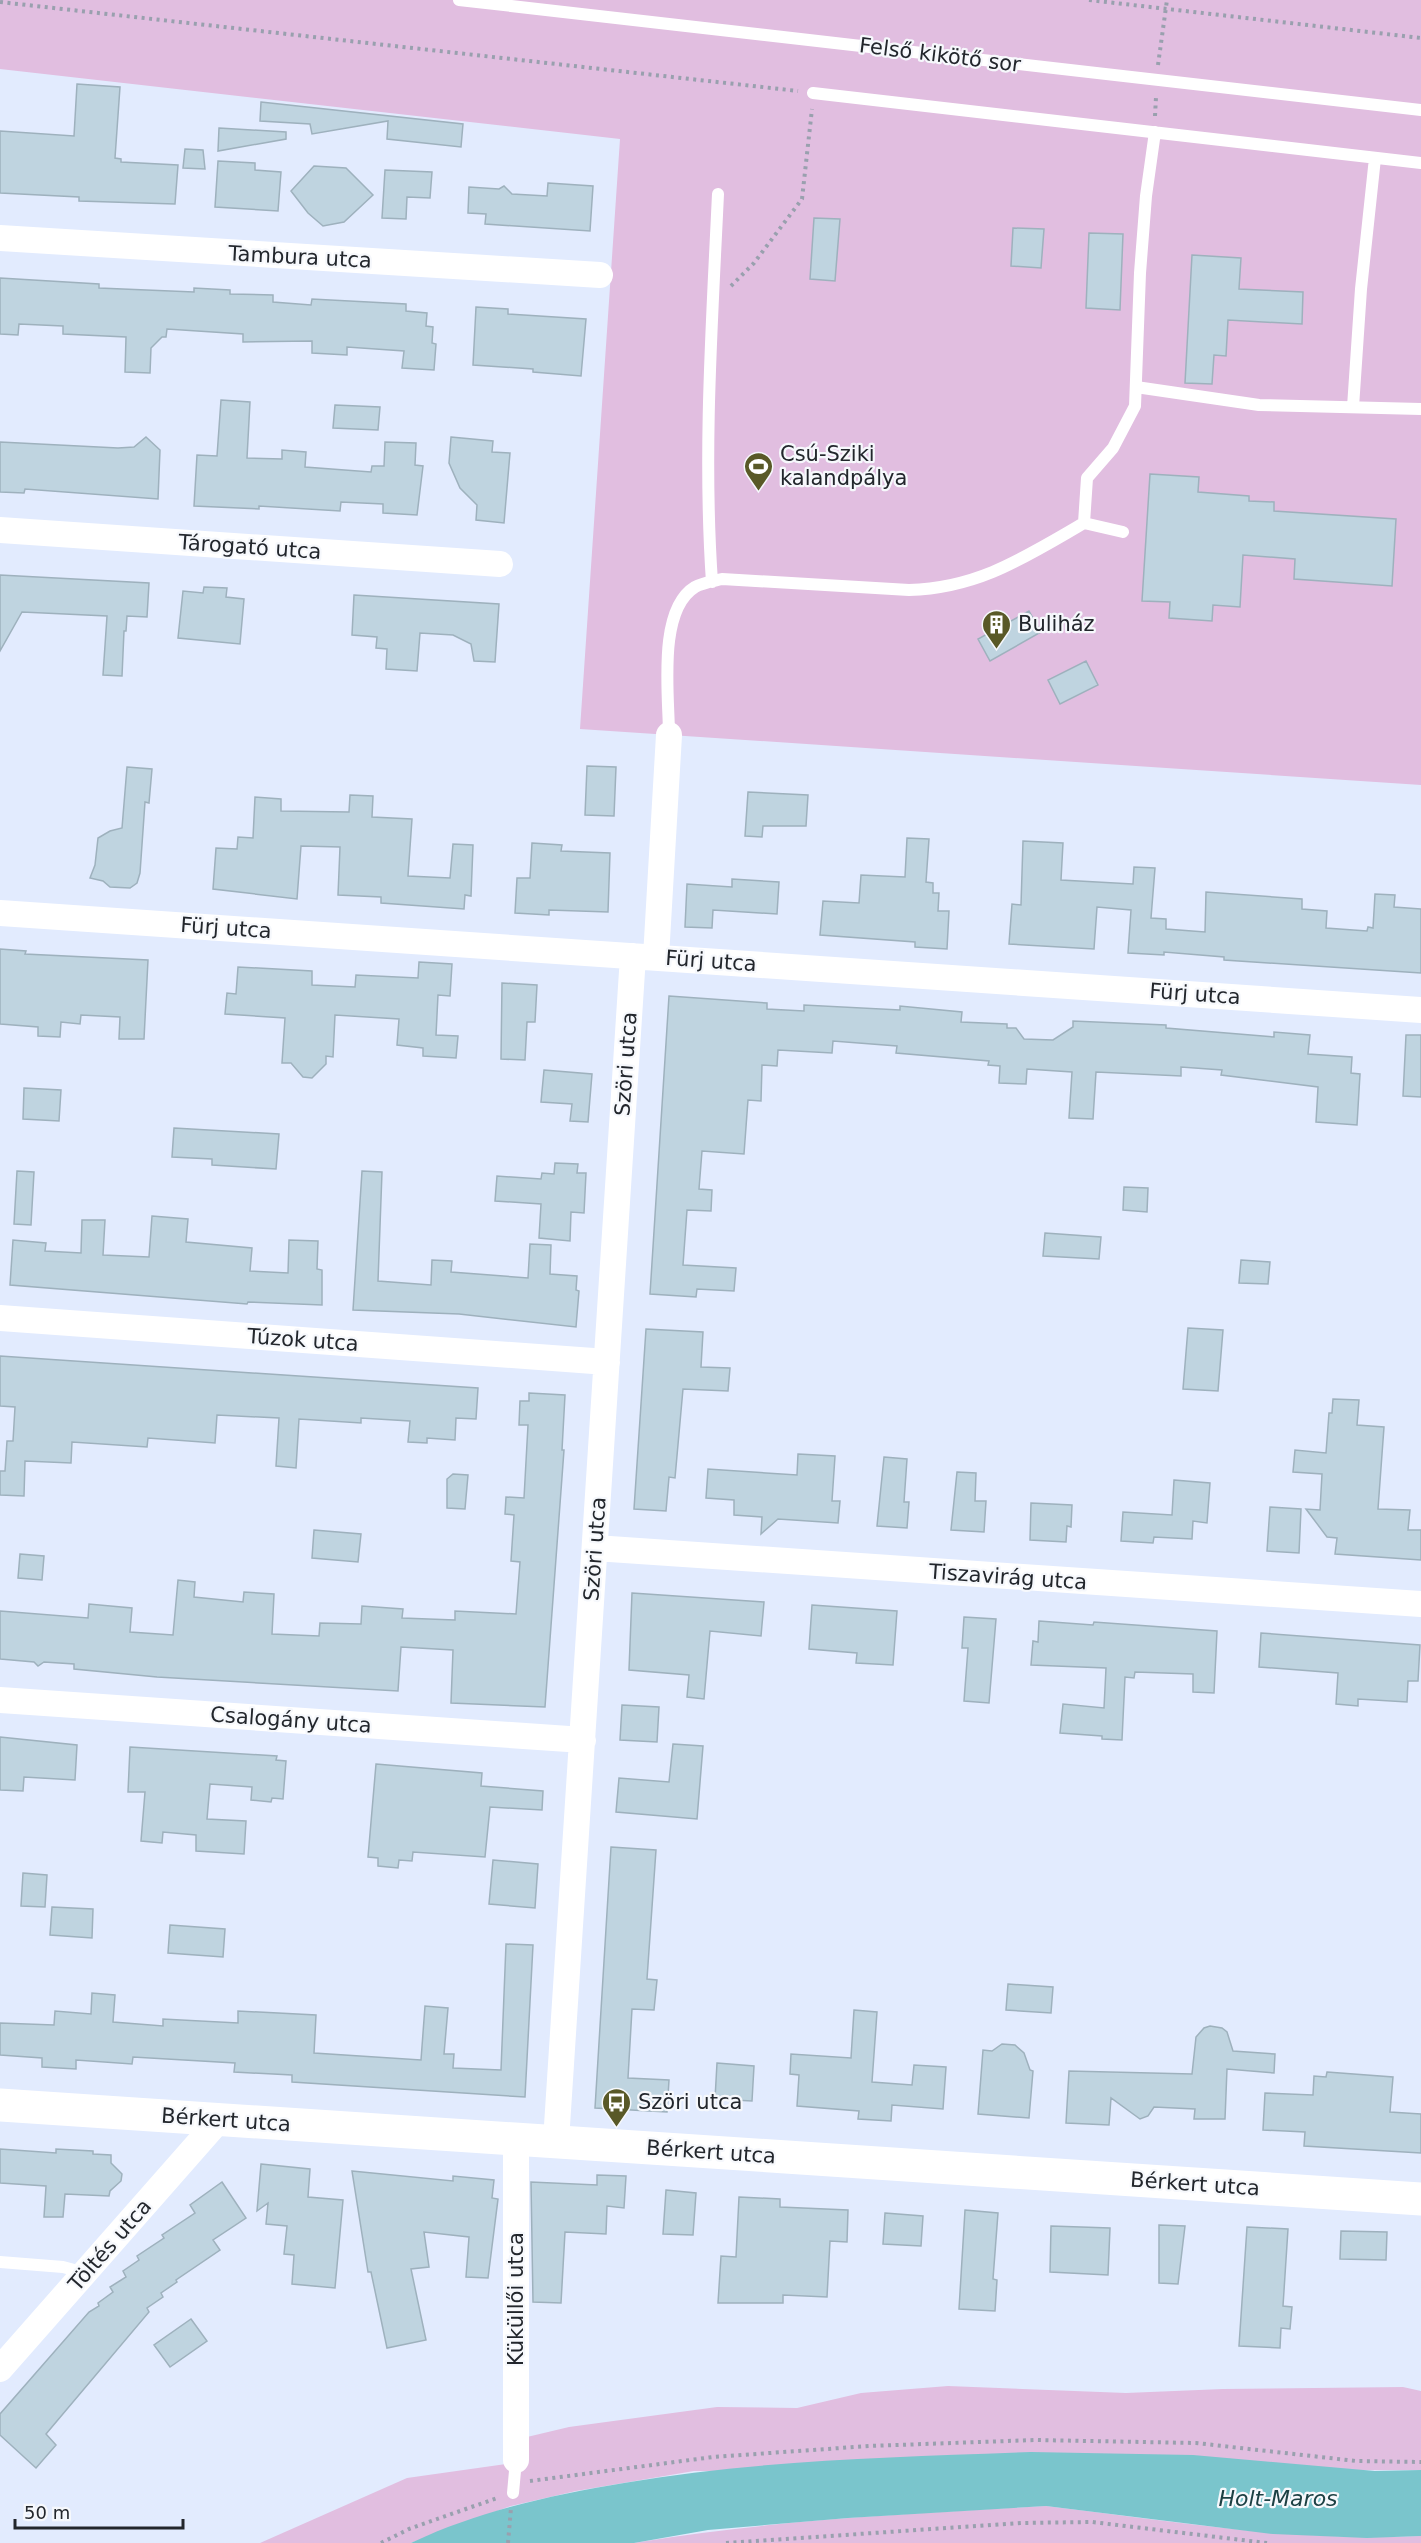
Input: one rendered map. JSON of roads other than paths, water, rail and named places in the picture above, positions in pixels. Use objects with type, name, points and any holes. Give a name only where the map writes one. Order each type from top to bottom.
[{"type":"street","name":"Tambura utca","points":[[0,238],[600,275]]},
{"type":"street","name":"Tárogató utca","points":[[0,530],[500,564]]},
{"type":"street","name":"Szöri utca","points":[[556,2141],[607,1362],[645,957],[669,735]]},
{"type":"street","name":"Fürj utca","points":[[0,913],[1421,1010]]},
{"type":"street","name":"Túzok utca","points":[[0,1318],[607,1362]]},
{"type":"street","name":"Tiszavirág utca","points":[[595,1548],[1421,1604]]},
{"type":"street","name":"Csalogány utca","points":[[0,1700],[583,1740]]},
{"type":"street","name":"Bérkert utca","points":[[0,2105],[1421,2199]]},
{"type":"street","name":"Töltés utca","points":[[0,2370],[219,2120]]},
{"type":"street","name":"Küküllői utca","points":[[516,2138],[516,2460]]},
{"type":"lane","name":"Felső kikötő sor","points":[[459,0],[1421,110]]},
{"type":"lane","points":[[813,93],[1421,163]]},
{"type":"lane","points":[[1084,523],[1087,478],[1113,448],[1135,406],[1141,262],[1155,132]]},
{"type":"lane","points":[[1353,407],[1364,255],[1375,158]]},
{"type":"lane","points":[[712,582],[708,518],[718,194]]},
{"type":"lane","points":[[1136,387],[1259,405],[1421,409]]},
{"type":"lane","points":[[669,735],[668,638],[675,610],[694,588],[722,579],[935,590],[969,582],[1016,562],[1084,523],[1123,532]]},
{"type":"lane","points":[[0,2262],[63,2267],[85,2273]]},
{"type":"lane","points":[[513,2493],[516,2460]]},
{"type":"water","name":"Holt-Maros","points":[[1031,2452],[1193,2455],[1375,2471],[1421,2470],[1421,2536],[1367,2538],[1273,2534],[1046,2506],[848,2518],[708,2530],[634,2543],[411,2543],[489,2513],[543,2499],[675,2475],[776,2464]]},
{"type":"place","name":"Csú-Sziki kalandpálya","points":[[759,492]]},
{"type":"place","name":"Buliház","points":[[997,650]]},
{"type":"place","name":"Szöri utca","points":[[617,2128]]}]
